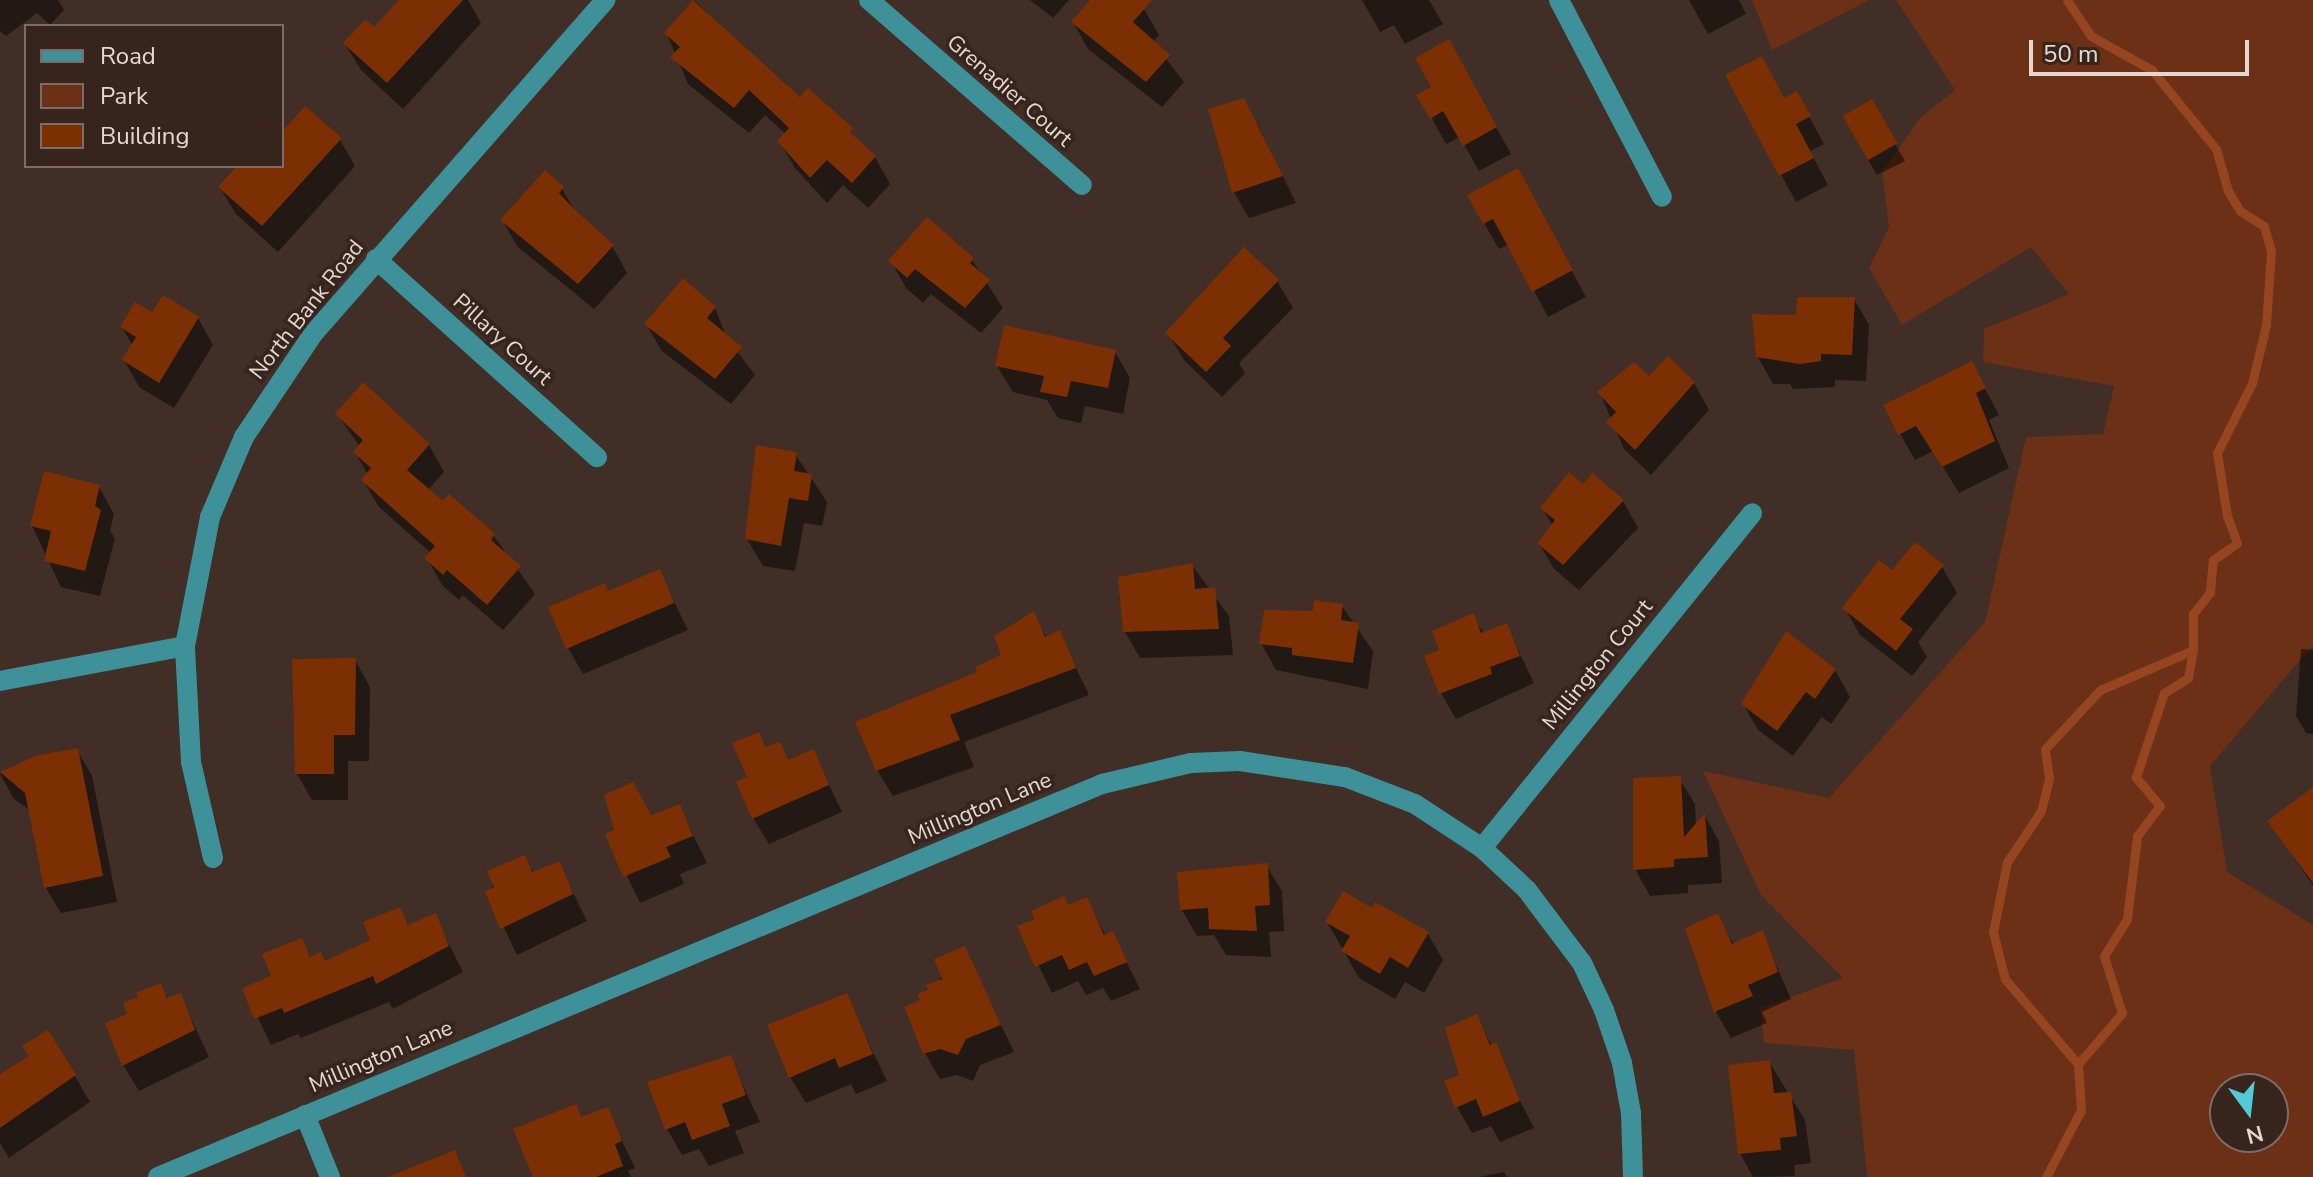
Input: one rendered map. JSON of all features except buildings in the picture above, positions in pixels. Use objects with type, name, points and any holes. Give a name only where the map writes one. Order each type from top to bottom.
[{"type":"street","name":"North Bank Road","points":[[213,858],[191,762],[185,646],[210,517],[244,437],[303,346],[605,0]]},
{"type":"street","name":"Grenadier Court","points":[[869,0],[1082,185]]},
{"type":"street","points":[[1559,0],[1662,197]]},
{"type":"street","name":"Pillary Court","points":[[376,259],[597,457]]},
{"type":"street","name":"Millington Court","points":[[1482,848],[1752,513]]},
{"type":"street","points":[[0,681],[185,646]]},
{"type":"street","name":"Millington Lane","points":[[158,1177],[1141,772],[1240,761],[1333,774],[1415,804],[1482,848],[1527,890],[1566,940],[1604,1010],[1622,1063],[1631,1113],[1633,1177]]},
{"type":"street","points":[[305,1115],[330,1177]]},
{"type":"green space","points":[[1752,0],[1869,0],[1772,50]]},
{"type":"green space","points":[[1896,0],[2313,0],[2313,645],[2210,766],[2227,872],[2313,925],[2313,1177],[1867,1177],[1854,1050],[1764,1043],[1760,1008],[1843,978],[1761,895],[1703,771],[1829,798],[1985,622],[2026,437],[2103,434],[2114,386],[1983,362],[1984,329],[2069,294],[2031,247],[1902,325],[1869,268],[1889,227],[1882,172],[1920,118],[1955,90]]},
{"type":"waterway","points":[[2046,1177],[2081,1110],[2078,1064],[2005,979],[1993,932],[2007,862],[2041,811],[2049,778],[2045,749],[2100,690],[2193,650],[2193,614],[2210,592],[2213,560],[2237,543],[2227,516],[2217,453],[2252,383],[2266,325],[2271,251],[2264,226],[2240,211],[2228,191],[2216,149],[2152,70],[2091,36],[2067,0]]},
{"type":"waterway","points":[[2078,1064],[2122,1013],[2104,956],[2127,919],[2137,836],[2160,806],[2136,777],[2164,693],[2188,678],[2193,650]]}]
